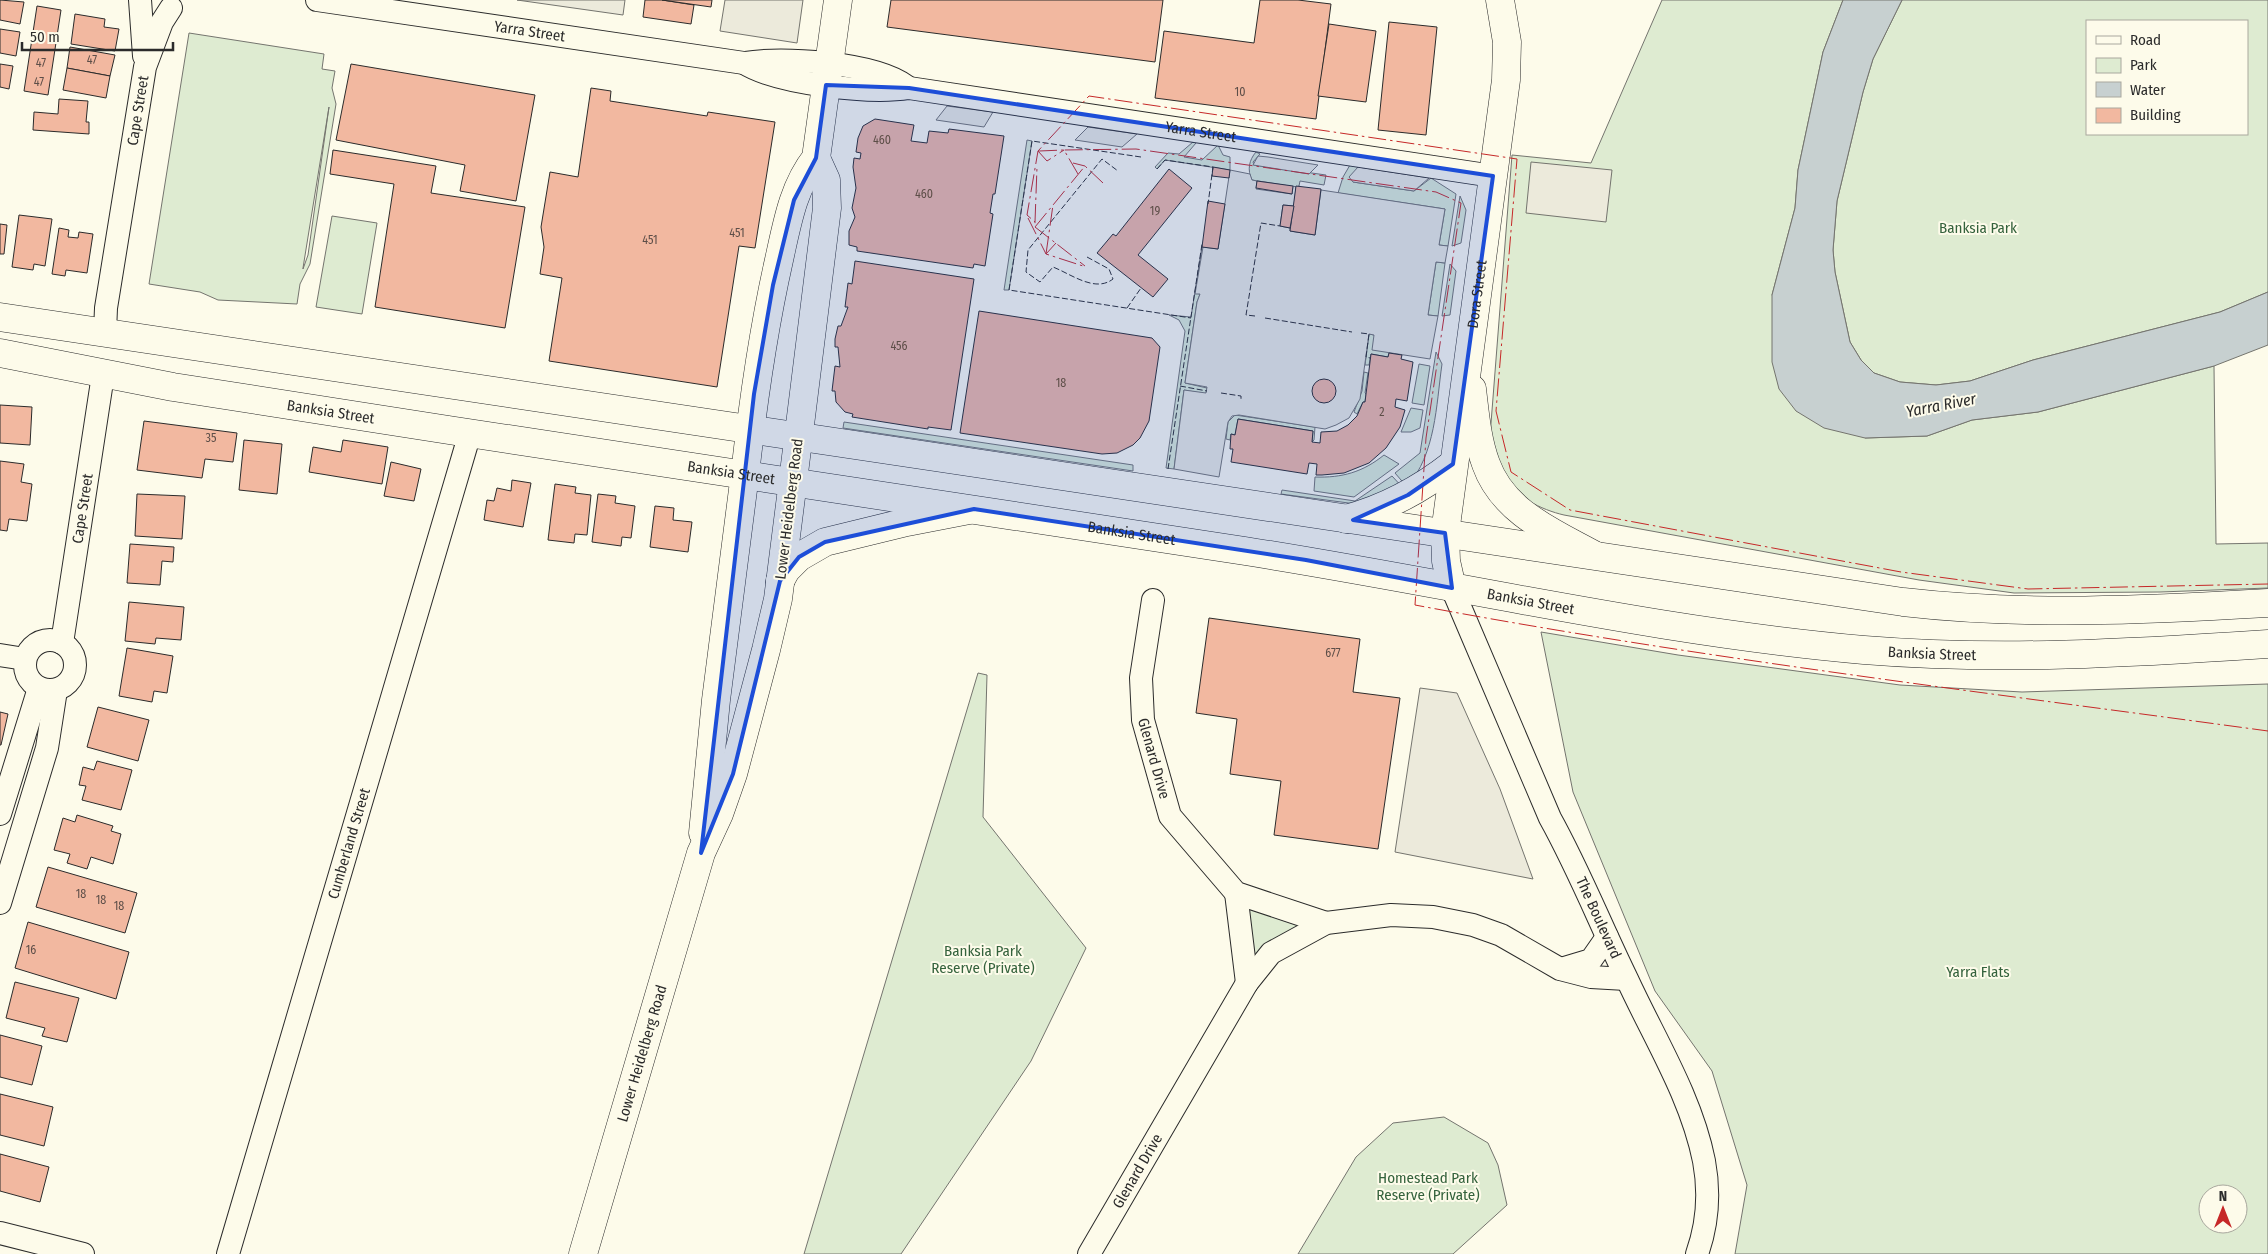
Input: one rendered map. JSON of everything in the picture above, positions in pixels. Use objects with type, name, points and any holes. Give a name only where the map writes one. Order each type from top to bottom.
[{"type":"main road","name":"Lower Heidelberg Road","points":[[701,854],[716,700],[750,428],[768,315],[783,241],[797,189],[816,158],[838,0]]},
{"type":"main road","name":"Dora Street","points":[[1452,588],[1446,561],[1445,533],[1467,355],[1507,65],[1505,23],[1500,0]]},
{"type":"main road","name":"Lower Heidelberg Road","points":[[583,1254],[701,854],[719,814],[733,774],[766,650],[780,582],[828,201],[826,180],[816,158]]},
{"type":"main road","points":[[0,317],[1868,597],[1957,608],[2042,611],[2268,603]]},
{"type":"main road","points":[[104,375],[105,332]]},
{"type":"main road","name":"Banksia Street","points":[[0,353],[104,375],[470,433],[1306,560],[1510,599],[1746,636],[1896,652],[1960,656],[2075,655],[2268,644]]},
{"type":"main road","points":[[1467,355],[1482,449],[1486,464],[1498,488],[1517,509],[1530,519],[1595,555]]},
{"type":"main road","points":[[1346,519],[1394,502],[1420,488],[1453,464]]},
{"type":"main road","points":[[780,582],[786,570],[799,557],[825,542],[914,520],[974,509]]},
{"type":"street","points":[[140,0],[155,9],[177,4]]},
{"type":"street","name":"Cape Street","points":[[140,0],[145,67]]},
{"type":"street","name":"Yarra Street","points":[[317,0],[744,63],[772,76],[827,75],[881,90],[909,88],[1493,176]]},
{"type":"street","name":"Cape Street","points":[[105,332],[106,308],[145,67],[162,22],[177,4]]},
{"type":"street","name":"Cape Street","points":[[62,643],[104,375]]},
{"type":"street","name":"Cumberland Street","points":[[228,1254],[470,433]]},
{"type":"street","name":"The Boulevard","points":[[1452,588],[1550,818],[1567,848],[1626,979],[1686,1102],[1704,1160],[1708,1219],[1697,1254]]},
{"type":"street","name":"Glenard Drive","points":[[1153,600],[1142,678],[1143,720],[1170,816],[1236,893],[1326,923]]},
{"type":"street","points":[[54,640],[69,648],[74,655],[76,664],[70,680],[47,689],[31,683],[27,676],[25,659],[28,652],[39,642],[54,640]]},
{"type":"street","points":[[0,655],[25,659]]},
{"type":"street","points":[[0,814],[47,689]]},
{"type":"street","points":[[0,903],[47,748],[47,689]]},
{"type":"street","points":[[1236,893],[1247,983]]},
{"type":"street","name":"Glenard Drive","points":[[1089,1254],[1247,983],[1271,953],[1326,923],[1391,915],[1433,917],[1473,925],[1501,936],[1560,969],[1591,977],[1626,979]]},
{"type":"street","points":[[1560,969],[1591,960],[1607,937]]},
{"type":"street","points":[[0,1232],[83,1254]]},
{"type":"highlighted area","points":[[826,85],[909,88],[1493,176],[1453,464],[1408,495],[1353,520],[1445,533],[1452,588],[1306,560],[974,509],[825,542],[799,557],[780,581],[733,774],[701,853],[754,394],[773,285],[794,200],[816,158]]},
{"type":"green space","points":[[1662,0],[1843,0],[1823,52],[1798,170],[1795,208],[1772,295],[1865,438],[1927,436],[1972,420],[2038,412],[2214,366],[2216,544],[2268,543],[2268,588],[2160,592],[2014,593],[1919,580],[1564,515],[1537,506],[1513,489],[1507,482],[1497,460],[1490,436],[1512,155],[1591,163]]},
{"type":"green space","name":"Banksia Park","points":[[1902,0],[2268,0],[2268,292],[2220,312],[2033,360],[1970,381],[1936,385],[1900,382],[1874,373],[1861,360],[1850,342],[1835,272],[1833,250],[1837,201],[1863,92],[1873,59]]},
{"type":"green space","points":[[189,33],[324,54],[322,69],[335,71],[332,88],[336,104],[310,264],[300,284],[297,304],[218,300],[200,292],[149,284]],"holes":[[[329,107],[308,255],[303,269]]]},
{"type":"green space","points":[[1027,140],[1032,141],[1009,290],[1004,290]]},
{"type":"green space","points":[[1193,142],[1196,143],[1184,157],[1202,160],[1218,145],[1223,155],[1230,157],[1230,170],[1165,160],[1157,169],[1155,167],[1168,153],[1179,154]]},
{"type":"green space","points":[[1256,152],[1260,154],[1253,162],[1254,165],[1326,175],[1324,185],[1300,181],[1299,186],[1296,187],[1252,180],[1250,165]]},
{"type":"green space","points":[[1350,165],[1358,167],[1353,182],[1414,191],[1431,178],[1456,194],[1448,246],[1439,245],[1445,209],[1338,193],[1343,177]]},
{"type":"green space","points":[[1460,196],[1466,210],[1461,243],[1452,246]]},
{"type":"green space","points":[[332,216],[377,223],[362,314],[316,307]]},
{"type":"green space","points":[[1202,247],[1195,293],[1200,294],[1197,302],[1185,383],[1207,388],[1206,394],[1184,390],[1174,469],[1166,468],[1185,331],[1179,320],[1169,315],[1191,317]]},
{"type":"green space","points":[[1436,262],[1445,263],[1438,316],[1428,315]]},
{"type":"green space","points":[[1450,264],[1456,271],[1450,315],[1442,316]]},
{"type":"green space","points":[[1369,334],[1374,335],[1389,353],[1388,357],[1371,354],[1369,365],[1365,365]]},
{"type":"green space","points":[[1436,352],[1442,364],[1433,428],[1424,459],[1417,474],[1407,487],[1395,473],[1420,453]]},
{"type":"green space","points":[[1419,364],[1430,366],[1424,405],[1412,403]]},
{"type":"green space","points":[[1364,372],[1368,373],[1365,402],[1363,402],[1357,414],[1354,412],[1362,391]]},
{"type":"green space","points":[[1411,408],[1423,410],[1420,428],[1411,432],[1401,432]]},
{"type":"green space","points":[[1235,415],[1315,427],[1314,440],[1312,442],[1313,431],[1238,419],[1235,435],[1231,434],[1230,440],[1226,439],[1228,422]]},
{"type":"green space","points":[[844,422],[1133,465],[1133,471],[843,428]]},
{"type":"green space","points":[[1384,455],[1399,464],[1354,497],[1314,491],[1315,477],[1352,473],[1368,466]]},
{"type":"green space","points":[[1392,476],[1404,489],[1356,504],[1281,494],[1282,490],[1355,501]]},
{"type":"green space","name":"Yarra Flats","points":[[1541,632],[1678,655],[1900,685],[2022,692],[2268,684],[2268,1254],[1735,1254],[1747,1185],[1712,1071],[1655,991],[1573,792]]},
{"type":"green space","name":"Banksia Park Reserve (Private)","points":[[978,673],[987,675],[983,817],[1086,948],[1031,1061],[901,1254],[804,1254]]},
{"type":"green space","points":[[1243,900],[1314,923],[1250,972]]},
{"type":"green space","name":"Homestead Park Reserve (Private)","points":[[1444,1117],[1488,1143],[1498,1165],[1507,1205],[1453,1254],[1298,1254],[1356,1157],[1393,1123]]},
{"type":"shaded area","points":[[517,0],[625,0],[623,15]]},
{"type":"shaded area","points":[[725,0],[803,0],[797,43],[720,31]]},
{"type":"shaded area","points":[[947,106],[993,112],[984,127],[936,120]]},
{"type":"shaded area","points":[[1088,127],[1137,134],[1122,147],[1075,140]]},
{"type":"shaded area","points":[[1258,156],[1318,165],[1309,174],[1253,165]]},
{"type":"shaded area","points":[[1531,162],[1612,170],[1606,222],[1526,213]]},
{"type":"shaded area","points":[[1358,167],[1429,178],[1414,191],[1353,182],[1349,177]]},
{"type":"shaded area","points":[[1230,170],[1250,174],[1252,180],[1257,181],[1256,189],[1292,194],[1293,186],[1296,187],[1294,206],[1283,205],[1280,226],[1290,228],[1290,231],[1315,235],[1321,190],[1445,209],[1439,245],[1448,246],[1445,263],[1436,262],[1428,315],[1438,316],[1430,359],[1372,350],[1374,335],[1369,334],[1360,399],[1349,418],[1325,429],[1239,415],[1232,416],[1228,422],[1219,477],[1174,469],[1184,390],[1206,393],[1207,387],[1185,383],[1197,302],[1200,294],[1195,294],[1203,247],[1218,249]]},
{"type":"shaded area","points":[[1420,688],[1457,693],[1500,789],[1533,879],[1395,852]]},
{"type":"water","name":"Yarra River","points":[[1843,0],[1902,0],[1873,59],[1863,92],[1837,201],[1833,250],[1835,272],[1850,342],[1861,360],[1874,373],[1900,382],[1936,385],[1970,381],[2033,360],[2220,312],[2268,292],[2268,345],[2214,366],[2038,412],[1972,420],[1927,436],[1865,438],[1824,428],[1796,411],[1779,389],[1772,362],[1772,295],[1795,208],[1798,170],[1823,52]]},
{"type":"building","points":[[0,0],[24,2],[20,24],[0,20]]},
{"type":"building","points":[[645,0],[662,0],[694,5],[691,24],[643,17]]},
{"type":"building","points":[[662,0],[712,0],[711,7]]},
{"type":"building","points":[[891,0],[1163,0],[1155,62],[887,27]]},
{"type":"building","points":[[1260,0],[1298,0],[1331,4],[1316,119],[1155,98],[1164,31],[1254,43]]},
{"type":"building","points":[[37,6],[61,10],[48,95],[24,91]]},
{"type":"building","points":[[75,14],[105,19],[104,27],[119,29],[115,51],[71,44]]},
{"type":"building","points":[[1389,22],[1437,27],[1426,135],[1378,130]]},
{"type":"building","points":[[1329,24],[1376,31],[1366,102],[1318,96]]},
{"type":"building","points":[[0,29],[20,32],[16,56],[0,53]]},
{"type":"building","points":[[70,47],[115,55],[110,76],[67,68]]},
{"type":"building","points":[[0,64],[13,66],[9,89],[0,87]]},
{"type":"building","points":[[351,64],[535,95],[516,201],[460,191],[465,165],[336,140]]},
{"type":"building","points":[[67,68],[110,76],[106,98],[63,90]]},
{"type":"building","points":[[591,88],[611,91],[610,101],[707,116],[708,112],[775,122],[755,248],[739,246],[717,387],[549,361],[562,278],[540,274],[544,247],[541,227],[550,172],[578,177]]},
{"type":"building","points":[[59,99],[88,101],[86,122],[89,122],[89,134],[33,130],[34,112],[58,114]]},
{"type":"building","points":[[875,119],[914,125],[911,141],[927,143],[929,131],[948,133],[949,129],[1004,136],[995,194],[993,194],[990,213],[993,214],[985,266],[974,264],[973,268],[857,251],[857,247],[849,245],[849,231],[855,217],[852,208],[856,188],[853,167],[854,158],[860,159],[861,153],[856,152],[858,138],[863,126]]},
{"type":"building","points":[[333,150],[436,166],[431,193],[525,207],[505,328],[375,307],[394,184],[330,174]]},
{"type":"building","points":[[1213,167],[1230,170],[1229,178],[1212,176]]},
{"type":"building","points":[[1169,169],[1192,188],[1138,255],[1168,279],[1153,297],[1097,253],[1113,234],[1116,236]]},
{"type":"building","points":[[1257,181],[1293,186],[1292,194],[1256,188]]},
{"type":"building","points":[[1296,186],[1321,189],[1315,235],[1290,231]]},
{"type":"building","points":[[1208,201],[1225,204],[1218,249],[1202,247]]},
{"type":"building","points":[[1283,205],[1294,206],[1290,228],[1280,226]]},
{"type":"building","points":[[19,215],[52,219],[45,266],[34,264],[33,270],[12,267]]},
{"type":"building","points":[[0,224],[7,225],[4,254],[0,254]]},
{"type":"building","points":[[59,228],[69,230],[68,237],[78,238],[79,232],[93,234],[87,273],[66,270],[65,276],[52,274]]},
{"type":"building","points":[[855,261],[974,279],[951,430],[928,427],[928,429],[852,417],[853,414],[845,412],[836,402],[835,391],[832,391],[835,366],[840,367],[838,347],[835,347],[835,339],[838,326],[841,326],[848,307],[845,307],[848,283],[852,284]]},
{"type":"building","points":[[979,311],[1152,338],[1160,347],[1149,421],[1140,438],[1133,445],[1117,453],[1102,454],[960,433]]},
{"type":"building","points":[[1389,353],[1402,355],[1401,359],[1413,362],[1407,401],[1396,399],[1395,407],[1405,410],[1400,427],[1386,448],[1369,463],[1344,473],[1316,475],[1317,464],[1309,463],[1307,474],[1231,462],[1233,449],[1230,449],[1231,434],[1235,435],[1238,419],[1313,431],[1312,442],[1320,443],[1321,432],[1337,431],[1348,425],[1357,416],[1363,402],[1365,402],[1371,354],[1388,357]]},
{"type":"building","points":[[1324,379],[1329,380],[1335,386],[1335,396],[1329,402],[1324,403],[1319,402],[1313,396],[1312,391],[1313,386],[1319,380]]},
{"type":"building","points":[[0,405],[32,407],[30,445],[0,443]]},
{"type":"building","points":[[144,421],[237,433],[233,462],[205,459],[202,478],[137,470]]},
{"type":"building","points":[[244,440],[282,444],[277,494],[239,490]]},
{"type":"building","points":[[343,440],[388,447],[382,484],[309,472],[313,447],[341,452]]},
{"type":"building","points":[[0,461],[24,464],[21,482],[32,484],[27,521],[9,519],[7,531],[0,530]]},
{"type":"building","points":[[391,462],[421,469],[414,501],[384,496]]},
{"type":"building","points":[[512,480],[531,483],[523,527],[484,520],[487,500],[494,501],[497,488],[511,491]]},
{"type":"building","points":[[555,484],[576,487],[575,493],[591,495],[587,535],[575,534],[574,543],[548,540]]},
{"type":"building","points":[[137,494],[185,496],[182,539],[135,536]]},
{"type":"building","points":[[598,494],[616,496],[615,503],[635,506],[631,538],[622,537],[621,546],[592,542]]},
{"type":"building","points":[[655,506],[674,508],[673,520],[692,522],[688,552],[650,547]]},
{"type":"building","points":[[130,544],[174,547],[173,562],[162,561],[160,585],[127,583]]},
{"type":"building","points":[[129,602],[184,607],[181,640],[156,638],[155,644],[125,641]]},
{"type":"building","points":[[1209,618],[1360,639],[1353,692],[1400,698],[1378,849],[1274,835],[1281,781],[1230,774],[1237,719],[1196,713]]},
{"type":"building","points":[[127,648],[173,656],[167,693],[154,691],[152,702],[119,696]]},
{"type":"building","points":[[98,707],[149,720],[138,761],[87,747]]},
{"type":"building","points":[[0,712],[8,714],[1,745],[0,745]]},
{"type":"building","points":[[97,761],[132,770],[121,810],[82,800],[86,786],[79,785],[83,767],[94,770]]},
{"type":"building","points":[[77,815],[113,826],[111,831],[121,834],[113,864],[91,857],[87,869],[67,863],[70,854],[54,850],[63,818],[75,822]]},
{"type":"building","points":[[48,867],[137,893],[125,933],[36,907]]},
{"type":"building","points":[[28,922],[129,952],[116,999],[15,968]]},
{"type":"building","points":[[15,982],[79,998],[67,1042],[42,1036],[45,1028],[6,1018]]},
{"type":"building","points":[[0,1035],[42,1046],[32,1085],[0,1077]]},
{"type":"building","points":[[0,1094],[53,1107],[44,1146],[0,1135]]},
{"type":"building","points":[[0,1154],[49,1167],[40,1202],[0,1191]]},
{"type":"fence","points":[[1141,157],[1032,141],[1009,290],[1191,318]]},
{"type":"fence","points":[[1087,257],[1109,269],[1113,279],[1106,283],[1091,283],[1075,278],[1053,267],[1040,282],[1026,272],[1028,250],[1102,159],[1118,171]]},
{"type":"fence","points":[[1157,169],[1165,160],[1213,167],[1208,204]]},
{"type":"fence","points":[[1255,316],[1246,315],[1261,223],[1280,226]]},
{"type":"fence","points":[[1168,469],[1202,244]]},
{"type":"fence","points":[[1127,308],[1141,288]]},
{"type":"fence","points":[[1265,318],[1352,332]]},
{"type":"fence","points":[[1361,333],[1369,334],[1366,357],[1370,358]]},
{"type":"fence","points":[[1180,386],[1207,391]]},
{"type":"fence","points":[[1221,393],[1241,396],[1241,399]]},
{"type":"power","points":[[1103,183],[1085,166],[1035,227],[1035,222],[1027,215],[1038,151],[1089,96],[1517,159],[1496,411],[1511,472],[1570,510],[1901,572],[2028,589],[2268,584]]},
{"type":"power","points":[[1078,174],[1064,150],[1136,149],[1436,192],[1461,203],[1426,438],[1415,605],[1627,642],[1734,658],[2268,731]]},
{"type":"power","points":[[1038,151],[1047,161],[1064,150]]},
{"type":"power","points":[[1039,151],[1064,150]]},
{"type":"power","points":[[1073,163],[1085,166]]},
{"type":"power","points":[[1035,222],[1037,167]]},
{"type":"power","points":[[1046,254],[1053,205]]},
{"type":"power","points":[[1028,218],[1046,254]]},
{"type":"power","points":[[1035,227],[1085,266]]},
{"type":"power","points":[[1056,243],[1046,254],[1083,266]]}]
